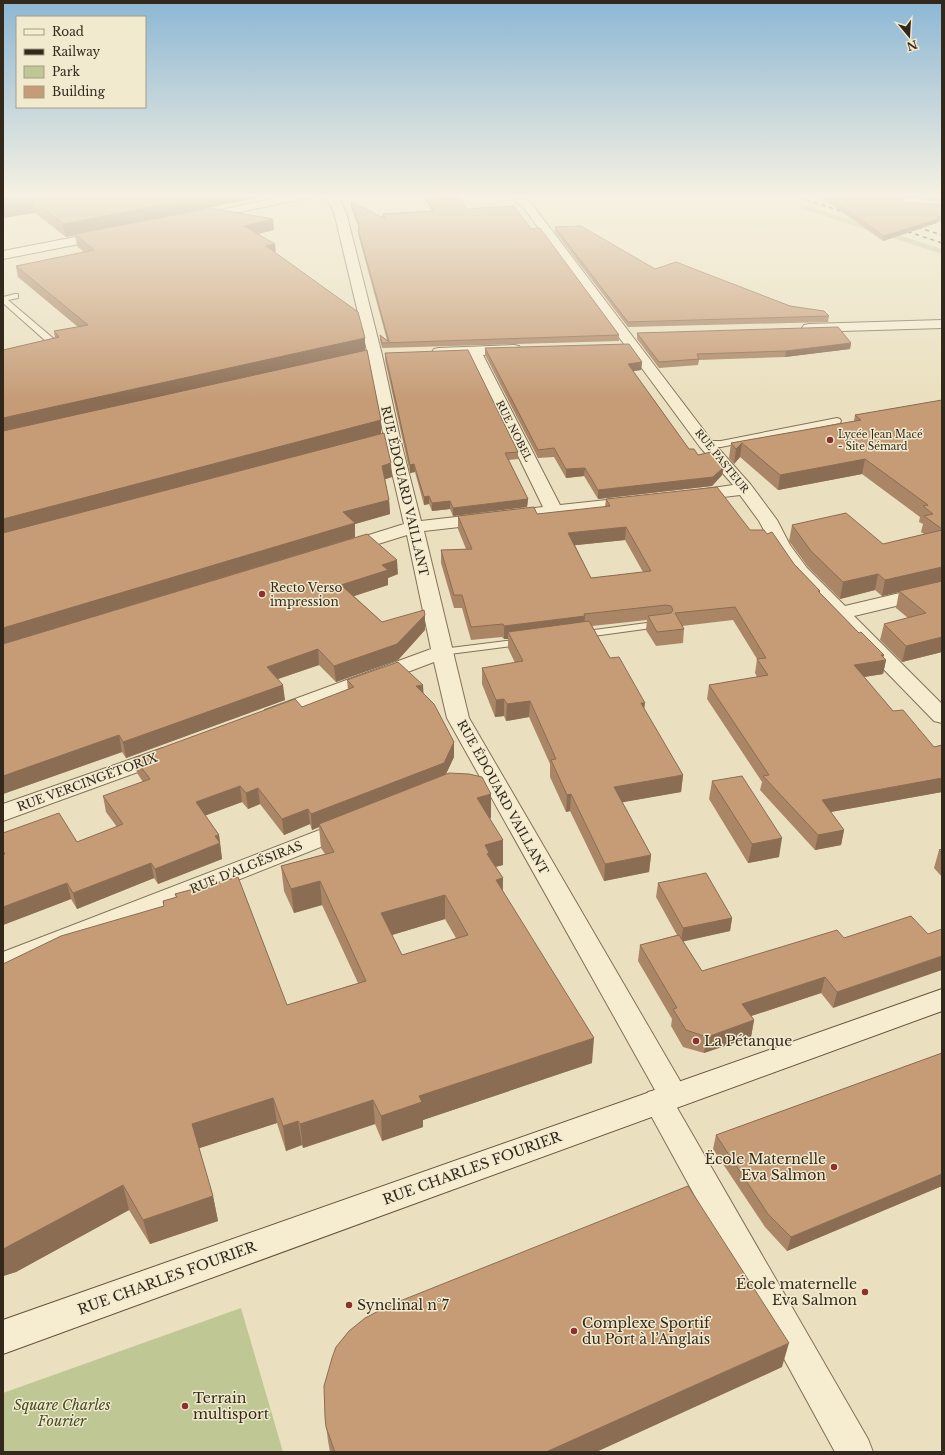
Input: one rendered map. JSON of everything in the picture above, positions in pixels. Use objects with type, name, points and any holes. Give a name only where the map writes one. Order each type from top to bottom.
[{"type":"street","name":"RUE ÉDOUARD VAILLANT","points":[[352,263],[375,356],[384,440],[414,527],[458,718],[478,775],[666,1098],[855,1452]]},
{"type":"street","name":"RUE PASTEUR","points":[[570,263],[706,444],[745,489],[768,520],[781,545],[800,572],[938,706]]},
{"type":"street","points":[[793,329],[942,324]]},
{"type":"street","points":[[428,353],[527,349]]},
{"type":"street","name":"RUE NOBEL","points":[[474,350],[554,512]]},
{"type":"street","points":[[671,498],[745,489]]},
{"type":"street","points":[[327,554],[414,527],[648,500]]},
{"type":"street","points":[[842,613],[942,589]]},
{"type":"street","points":[[254,721],[442,652]]},
{"type":"street","name":"RUE VERCINGÉTORIX","points":[[3,813],[180,748]]},
{"type":"street","name":"RUE D'ALGÉSIRAS","points":[[3,963],[367,819]]},
{"type":"street","name":"RUE CHARLES FOURIER","points":[[3,1337],[942,1000]]},
{"type":"lane","points":[[15,296],[3,299],[10,307],[52,341]]},
{"type":"lane","points":[[706,444],[721,444],[837,421]]},
{"type":"lane","points":[[565,636],[665,623]]},
{"type":"lane","points":[[442,652],[535,640]]},
{"type":"green space","name":"Terrain multisport","points":[[241,1308],[283,1452],[3,1452],[3,1393]]},
{"type":"building","points":[[31,263],[290,263],[358,312],[365,338],[3,418],[3,350],[59,337],[54,331],[88,325],[16,266]]},
{"type":"building","points":[[367,263],[566,263],[619,335],[382,343],[380,335],[389,342]]},
{"type":"building","points":[[583,263],[645,263],[655,269],[673,263],[678,263],[790,306],[824,311],[829,316],[628,322]]},
{"type":"building","points":[[838,327],[851,343],[786,351],[697,354],[699,359],[659,362],[637,333]]},
{"type":"building","points":[[629,344],[642,362],[628,364],[689,449],[694,449],[698,455],[711,452],[724,467],[713,477],[598,490],[585,468],[566,469],[554,448],[538,450],[485,348]]},
{"type":"building","points":[[367,350],[381,420],[3,519],[3,431]]},
{"type":"building","points":[[468,350],[518,452],[505,453],[528,499],[453,508],[450,501],[432,503],[429,496],[424,497],[414,464],[410,465],[385,353]]},
{"type":"building","points":[[942,400],[942,529],[924,516],[933,514],[923,506],[928,505],[865,459],[780,475],[742,443],[736,449],[731,443],[861,420],[855,415]]},
{"type":"building","points":[[384,433],[391,463],[382,466],[389,500],[343,512],[355,523],[3,628],[3,533]]},
{"type":"building","points":[[717,487],[750,530],[764,530],[767,534],[772,532],[794,564],[820,591],[818,591],[859,633],[861,632],[884,655],[881,655],[886,660],[854,665],[893,711],[903,710],[934,747],[942,745],[942,778],[822,800],[844,830],[818,835],[763,776],[769,775],[709,685],[768,675],[757,659],[766,658],[735,607],[675,613],[684,629],[657,632],[648,616],[671,613],[673,610],[671,606],[666,605],[584,614],[585,616],[504,626],[503,624],[471,627],[462,595],[454,595],[441,550],[472,549],[458,516],[534,507],[537,514],[610,506],[606,499]],"holes":[[[626,527],[651,571],[591,578],[568,533]]]},
{"type":"building","points":[[846,513],[883,544],[942,530],[942,567],[885,580],[878,574],[843,582],[811,551],[792,525]]},
{"type":"building","points":[[367,534],[397,560],[382,565],[388,570],[341,585],[382,622],[424,610],[425,615],[397,644],[334,666],[318,649],[267,667],[283,685],[123,742],[119,735],[3,776],[3,644]]},
{"type":"building","points":[[942,581],[942,637],[906,646],[884,624],[926,613],[899,591]]},
{"type":"building","points":[[589,621],[610,658],[619,657],[645,703],[641,703],[683,775],[614,787],[651,855],[605,864],[571,794],[567,795],[551,760],[556,759],[530,701],[507,704],[504,699],[496,700],[482,668],[523,661],[508,632]]},
{"type":"building","points":[[398,662],[423,685],[416,686],[434,704],[454,742],[444,763],[311,814],[308,809],[282,819],[258,788],[246,793],[240,786],[196,802],[219,835],[215,836],[220,843],[155,869],[151,863],[73,893],[67,883],[3,907],[3,855],[5,854],[3,851],[3,833],[59,813],[77,842],[123,824],[103,796],[150,779],[134,758],[295,699],[302,707],[354,687],[347,680]]},
{"type":"building","points":[[449,773],[469,774],[482,777],[491,794],[477,798],[503,840],[485,845],[489,853],[487,854],[503,878],[496,880],[594,1038],[419,1096],[422,1102],[381,1116],[373,1100],[300,1124],[298,1121],[283,1126],[273,1098],[192,1124],[213,1196],[143,1220],[123,1185],[3,1249],[3,964],[61,936],[164,906],[163,901],[177,897],[175,894],[238,877],[287,1005],[366,981],[320,881],[291,889],[281,866],[334,852],[319,824]],"holes":[[[445,895],[468,935],[402,955],[381,913]]]},
{"type":"building","points":[[742,776],[782,838],[752,844],[712,781]]},
{"type":"building","points":[[706,873],[732,918],[683,928],[658,883]]},
{"type":"building","points":[[911,916],[928,934],[942,929],[942,956],[837,992],[825,977],[742,1004],[754,1020],[707,1037],[686,1030],[673,1009],[677,1008],[640,945],[679,935],[702,971],[837,930],[844,938]]},
{"type":"building","name":"Ëcole Maternelle Eva Salmon","points":[[942,1053],[942,1174],[791,1237],[768,1214],[716,1135]]},
{"type":"building","name":"Complexe Sportif du Port à l’Anglais","points":[[688,1186],[789,1343],[546,1452],[335,1452],[326,1427],[324,1386],[336,1347],[349,1331],[365,1318],[390,1305]]},
{"type":"place","name":"Lycée Jean Macé - Site Sémard","points":[[830,440]]},
{"type":"place","name":"Recto Verso impression","points":[[262,594]]},
{"type":"place","name":"La Pétanque","points":[[696,1041]]},
{"type":"place","name":"Ëcole Maternelle Eva Salmon","points":[[834,1167]]},
{"type":"place","name":"École maternelle Eva Salmon","points":[[865,1292]]},
{"type":"place","name":"Synclinal n°7","points":[[349,1305]]},
{"type":"place","name":"Complexe Sportif du Port à l’Anglais","points":[[574,1331]]},
{"type":"place","name":"Terrain multisport","points":[[185,1406]]},
{"type":"park label","name":"Square Charles Fourier","points":[[62,1414]]}]
